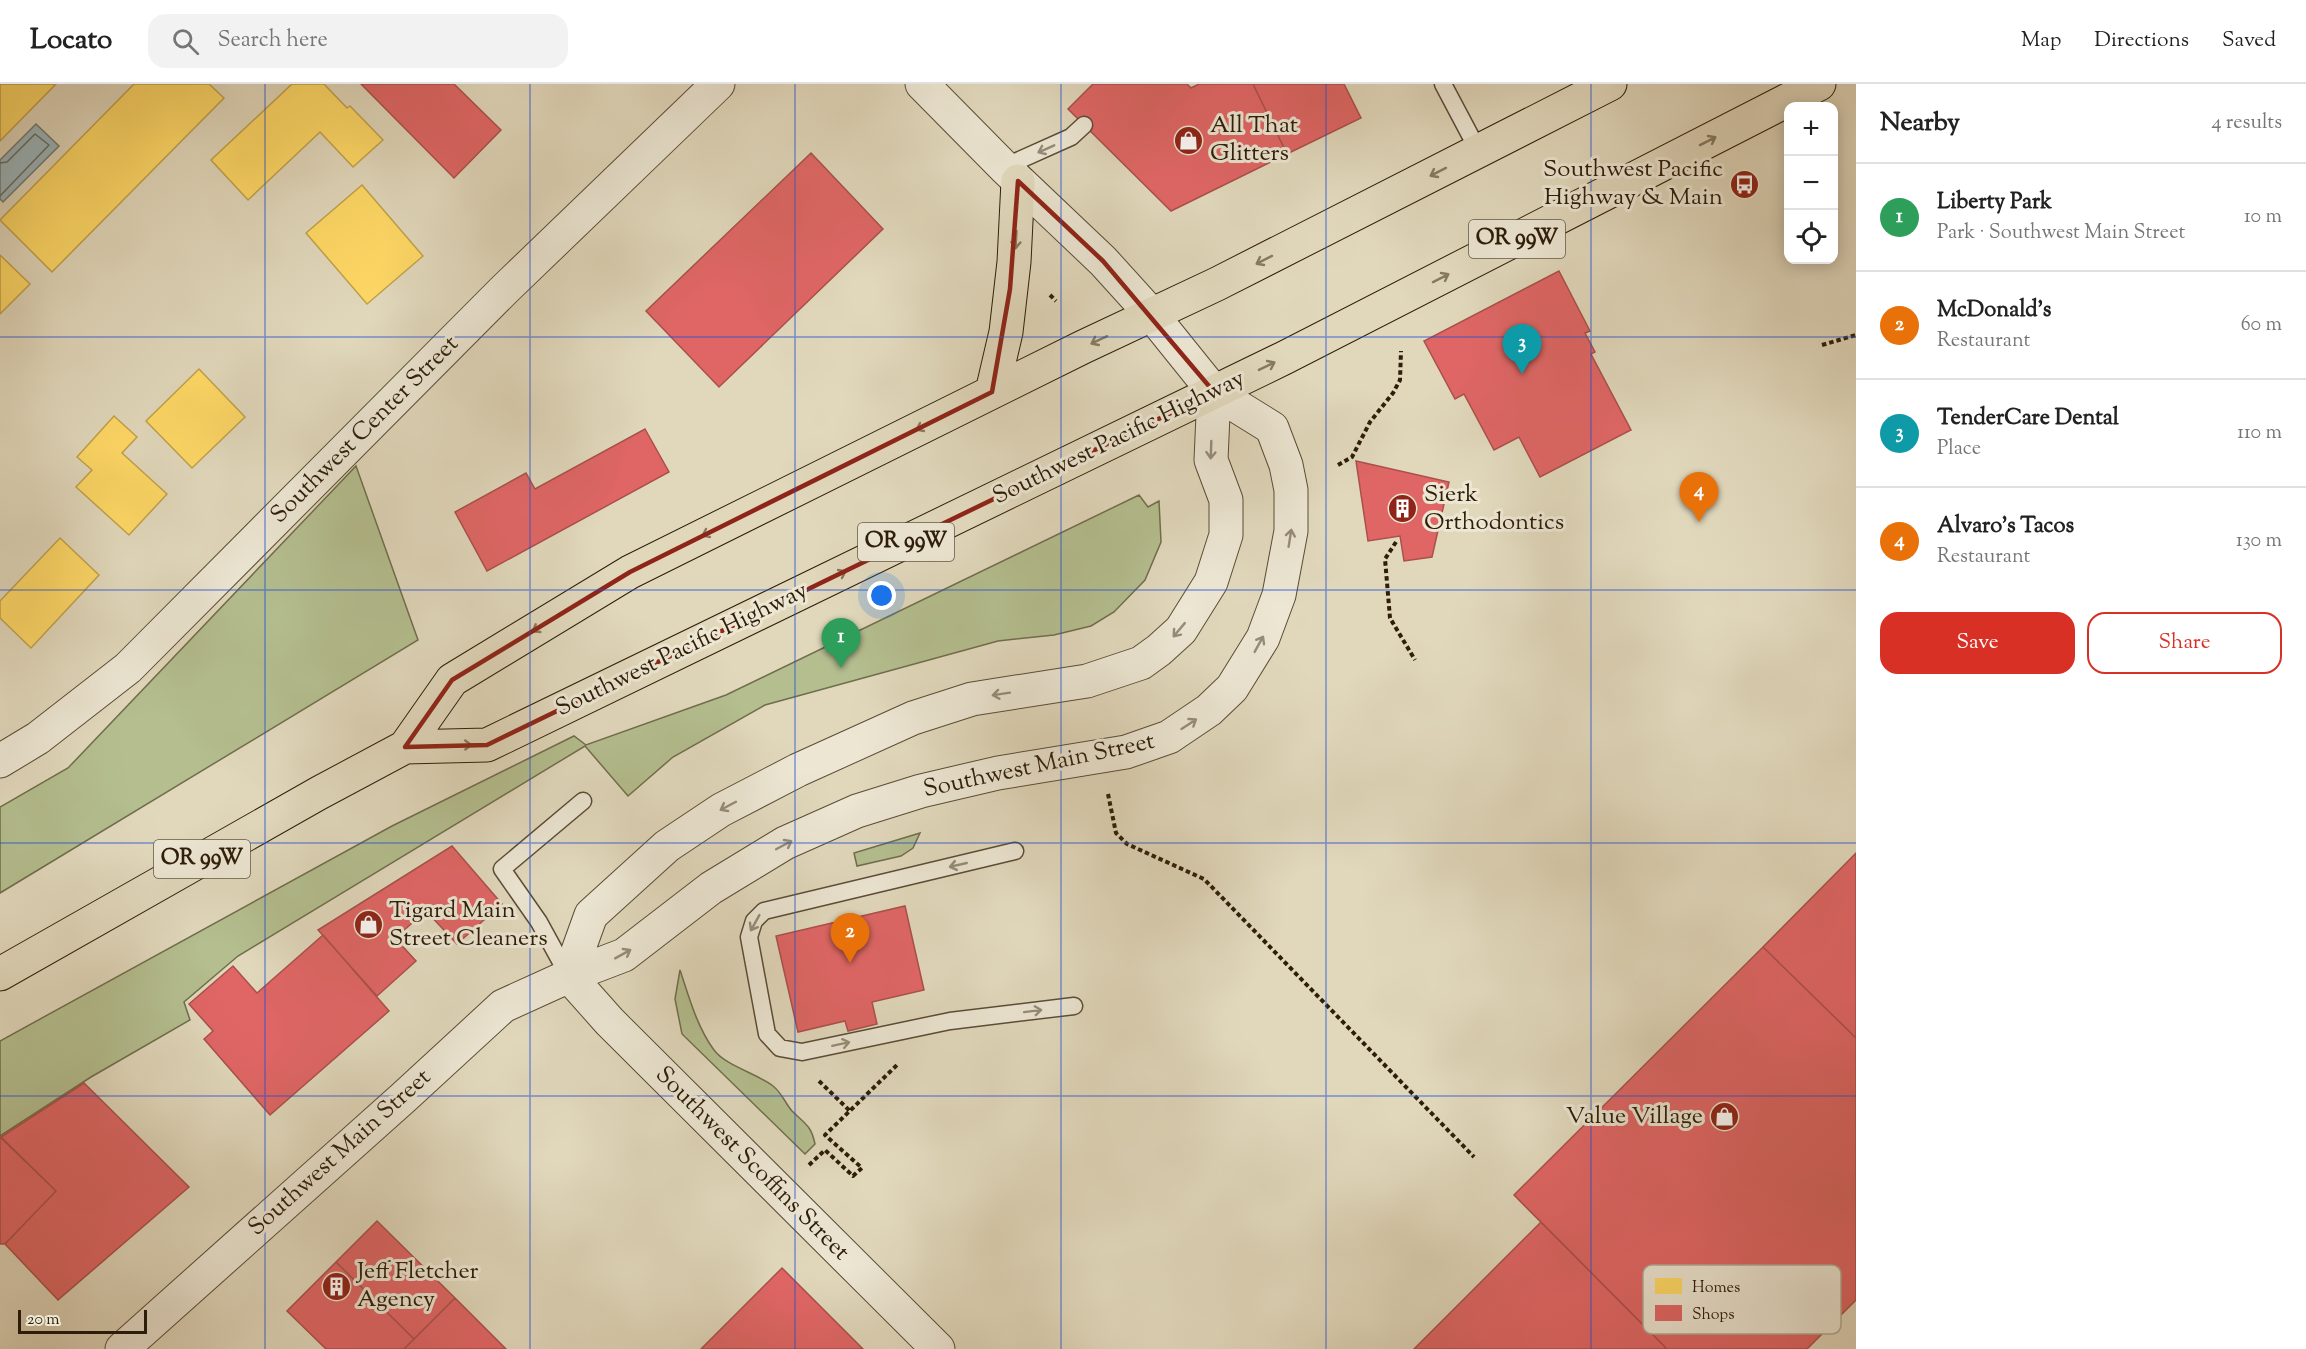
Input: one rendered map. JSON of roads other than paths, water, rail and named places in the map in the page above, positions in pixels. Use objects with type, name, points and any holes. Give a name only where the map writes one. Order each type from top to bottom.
[{"type":"highway","name":"Southwest Pacific Highway","points":[[405,747],[452,680],[630,572],[992,392],[1217,284],[1610,84]]},
{"type":"highway","name":"Southwest Pacific Highway","points":[[0,974],[319,793],[405,747],[487,745],[1284,358],[1819,84]]},
{"type":"highway","points":[[992,392],[1006,332],[1014,262],[1011,174]]},
{"type":"street","name":"Southwest Center Street","points":[[0,761],[38,738],[128,668],[504,290],[718,84]]},
{"type":"street","name":"Southwest Main Street","points":[[122,1349],[503,1006],[569,976],[624,955],[711,888],[785,843],[857,811],[921,790],[998,773],[1126,752],[1169,737],[1209,711],[1232,688],[1263,638],[1279,595],[1291,531],[1291,490],[1286,465],[1272,428],[1214,392],[1152,315],[1102,261],[922,84]]},
{"type":"street","points":[[569,976],[591,915],[667,846],[721,810],[798,770],[913,718],[972,699],[1087,681],[1141,663],[1159,650],[1181,630],[1211,582],[1226,535],[1226,500],[1211,460],[1214,392]]},
{"type":"street","name":"Southwest Scoffins Street","points":[[569,976],[609,1022],[938,1349]]},
{"type":"lane","points":[[1443,84],[1479,152]]},
{"type":"lane","points":[[1011,174],[1071,137],[1084,125]]},
{"type":"lane","points":[[569,976],[539,922],[502,869],[582,801]]},
{"type":"lane","points":[[1015,851],[764,911],[754,921],[749,937],[767,1034],[780,1048],[802,1052],[950,1022],[1074,1006]]},
{"type":"water","points":[[36,124],[59,146],[3,202],[0,199],[0,160]]},
{"type":"place","name":"All That Glitters","points":[[1189,140]]},
{"type":"place","name":"Southwest Pacific Highway & Main","points":[[1744,184]]},
{"type":"place","name":"TenderCare Dental","points":[[1522,374]]},
{"type":"place","name":"Sierk Orthodontics","points":[[1403,509]]},
{"type":"place","name":"Alvaro's Tacos","points":[[1699,522]]},
{"type":"place","name":"Liberty Park","points":[[841,668]]},
{"type":"place","name":"Tigard Main Street Cleaners","points":[[368,925]]},
{"type":"place","name":"McDonald's","points":[[850,963]]},
{"type":"place","name":"Value Village","points":[[1724,1117]]},
{"type":"place","name":"Jeff Fletcher Agency","points":[[336,1286]]}]
